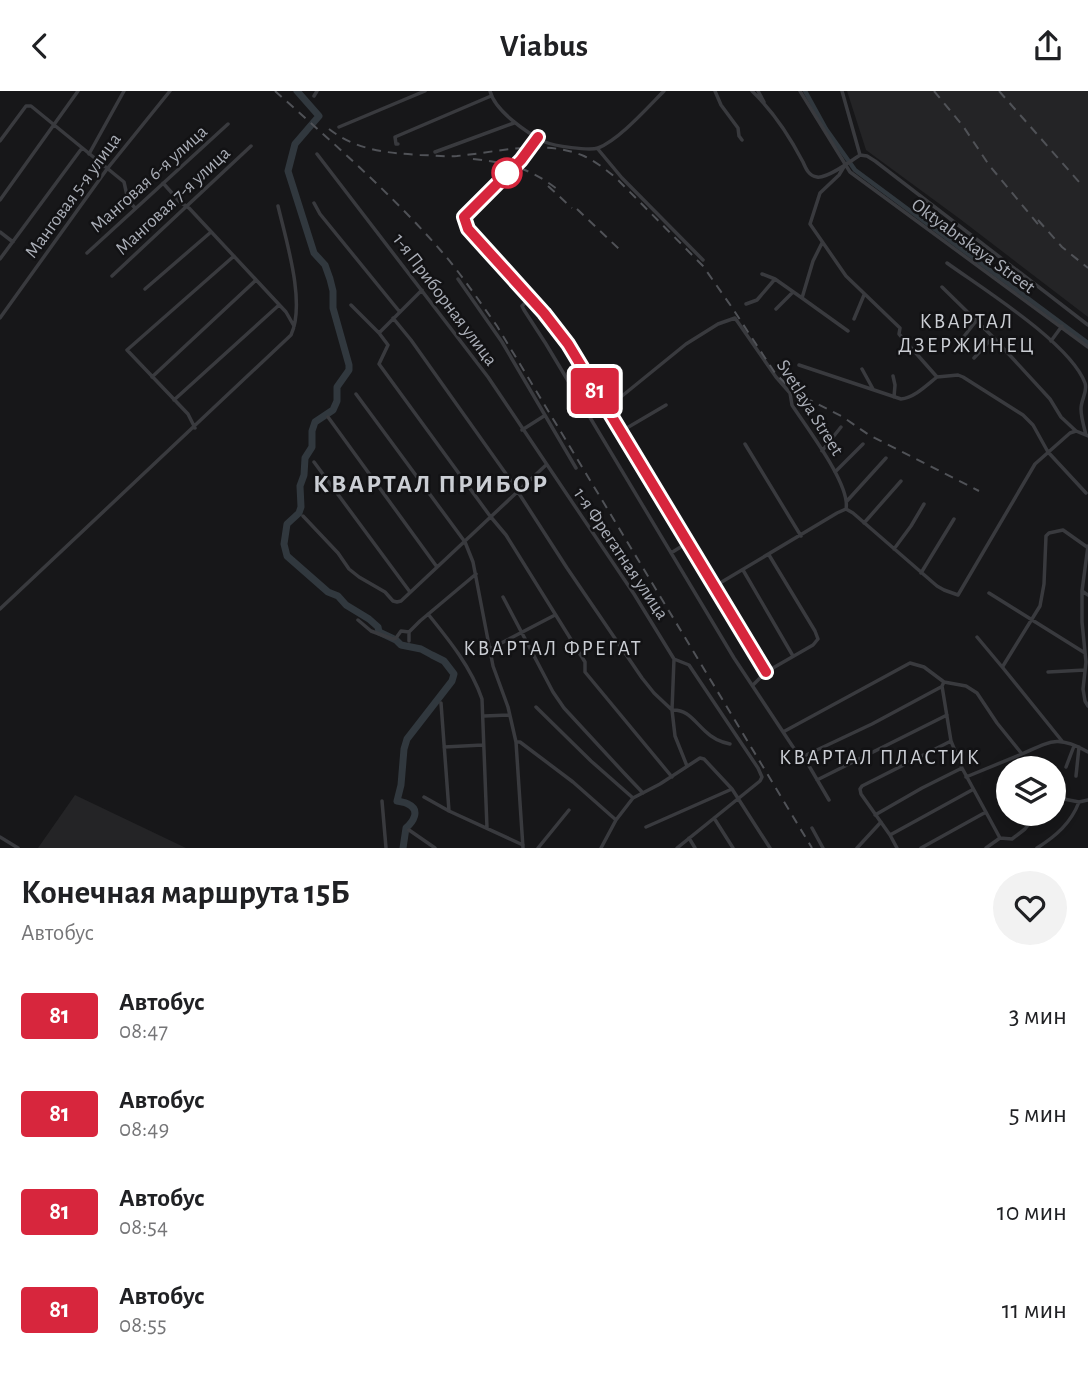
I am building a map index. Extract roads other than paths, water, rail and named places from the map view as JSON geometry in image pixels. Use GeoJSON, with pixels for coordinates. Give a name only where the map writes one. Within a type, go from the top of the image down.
{"type":"FeatureCollection","features":[{"type":"Feature","properties":{"kind":"street"},"geometry":{"type":"LineString","coordinates":[[0,200],[78,91]]}},
{"type":"Feature","properties":{"kind":"street"},"geometry":{"type":"LineString","coordinates":[[89,154],[124,91]]}},
{"type":"Feature","properties":{"kind":"street","name":"Манговая 5-я улица"},"geometry":{"type":"LineString","coordinates":[[0,318],[107,169],[170,91]]}},
{"type":"Feature","properties":{"kind":"street"},"geometry":{"type":"LineString","coordinates":[[314,96],[317,91]]}},
{"type":"Feature","properties":{"kind":"street"},"geometry":{"type":"LineString","coordinates":[[339,127],[425,91]]}},
{"type":"Feature","properties":{"kind":"street"},"geometry":{"type":"LineString","coordinates":[[398,144],[396,145],[395,137],[491,94],[499,109],[514,123],[546,143],[584,149],[597,148],[616,137],[664,91]]}},
{"type":"Feature","properties":{"kind":"street"},"geometry":{"type":"LineString","coordinates":[[715,91],[721,105],[738,128],[742,140]]}},
{"type":"Feature","properties":{"kind":"street"},"geometry":{"type":"LineString","coordinates":[[751,91],[765,103]]}},
{"type":"Feature","properties":{"kind":"street"},"geometry":{"type":"LineString","coordinates":[[758,91],[790,137],[808,172],[814,177],[823,177],[860,155],[867,156],[1088,325]]}},
{"type":"Feature","properties":{"kind":"street","name":"Oktyabrskaya Street"},"geometry":{"type":"LineString","coordinates":[[800,91],[850,172],[1088,347]]}},
{"type":"Feature","properties":{"kind":"street"},"geometry":{"type":"LineString","coordinates":[[842,91],[860,155]]}},
{"type":"Feature","properties":{"kind":"street"},"geometry":{"type":"LineString","coordinates":[[0,141],[26,106],[31,107],[124,181],[128,200],[135,208]]}},
{"type":"Feature","properties":{"kind":"street"},"geometry":{"type":"LineString","coordinates":[[435,152],[514,123]]}},
{"type":"Feature","properties":{"kind":"street","name":"Манговая 6-я улица"},"geometry":{"type":"LineString","coordinates":[[87,253],[228,124]]}},
{"type":"Feature","properties":{"kind":"street"},"geometry":{"type":"LineString","coordinates":[[538,137],[521,160],[464,217],[468,229],[568,344],[766,672]]}},
{"type":"Feature","properties":{"kind":"street","name":"Манговая 7-я улица"},"geometry":{"type":"LineString","coordinates":[[112,276],[251,146]]}},
{"type":"Feature","properties":{"kind":"street"},"geometry":{"type":"LineString","coordinates":[[0,259],[82,148]]}},
{"type":"Feature","properties":{"kind":"street"},"geometry":{"type":"LineString","coordinates":[[597,148],[622,178],[702,260]]}},
{"type":"Feature","properties":{"kind":"street","name":"1-я Приборная улица"},"geometry":{"type":"LineString","coordinates":[[317,154],[475,359],[546,465]]}},
{"type":"Feature","properties":{"kind":"street"},"geometry":{"type":"LineString","coordinates":[[845,165],[839,175],[820,193],[810,220],[811,228],[846,276],[891,318],[900,328],[899,334],[937,377]]}},
{"type":"Feature","properties":{"kind":"street"},"geometry":{"type":"LineString","coordinates":[[163,183],[279,305],[295,328]]}},
{"type":"Feature","properties":{"kind":"street"},"geometry":{"type":"LineString","coordinates":[[314,203],[399,311]]}},
{"type":"Feature","properties":{"kind":"street"},"geometry":{"type":"LineString","coordinates":[[0,609],[291,335],[295,328],[297,299],[292,264],[278,206]]}},
{"type":"Feature","properties":{"kind":"street"},"geometry":{"type":"LineString","coordinates":[[0,232],[13,241]]}},
{"type":"Feature","properties":{"kind":"street"},"geometry":{"type":"LineString","coordinates":[[145,289],[211,232]]}},
{"type":"Feature","properties":{"kind":"street"},"geometry":{"type":"LineString","coordinates":[[802,298],[821,243]]}},
{"type":"Feature","properties":{"kind":"street"},"geometry":{"type":"LineString","coordinates":[[195,428],[188,414],[128,350],[234,256]]}},
{"type":"Feature","properties":{"kind":"street"},"geometry":{"type":"LineString","coordinates":[[947,263],[1051,341],[1072,362],[1085,382],[1081,412],[1087,435]]}},
{"type":"Feature","properties":{"kind":"street"},"geometry":{"type":"LineString","coordinates":[[762,274],[775,279],[848,331]]}},
{"type":"Feature","properties":{"kind":"street"},"geometry":{"type":"LineString","coordinates":[[458,279],[502,342],[576,467]]}},
{"type":"Feature","properties":{"kind":"street"},"geometry":{"type":"LineString","coordinates":[[746,304],[757,300],[775,279]]}},
{"type":"Feature","properties":{"kind":"street"},"geometry":{"type":"LineString","coordinates":[[152,377],[256,280]]}},
{"type":"Feature","properties":{"kind":"street"},"geometry":{"type":"LineString","coordinates":[[942,287],[1050,399],[1061,417],[1076,431],[1087,435]]}},
{"type":"Feature","properties":{"kind":"street"},"geometry":{"type":"LineString","coordinates":[[379,333],[422,289]]}},
{"type":"Feature","properties":{"kind":"street"},"geometry":{"type":"LineString","coordinates":[[776,309],[793,292]]}},
{"type":"Feature","properties":{"kind":"street"},"geometry":{"type":"LineString","coordinates":[[854,319],[864,295]]}},
{"type":"Feature","properties":{"kind":"street"},"geometry":{"type":"LineString","coordinates":[[530,298],[524,303],[524,310],[734,658],[829,800]]}},
{"type":"Feature","properties":{"kind":"street"},"geometry":{"type":"LineString","coordinates":[[174,400],[279,305]]}},
{"type":"Feature","properties":{"kind":"street"},"geometry":{"type":"LineString","coordinates":[[351,305],[388,345],[379,364],[506,535],[585,662],[587,675],[672,776]]}},
{"type":"Feature","properties":{"kind":"street"},"geometry":{"type":"LineString","coordinates":[[393,318],[517,491],[642,678],[672,710]]}},
{"type":"Feature","properties":{"kind":"street","name":"Svetlaya Street"},"geometry":{"type":"LineString","coordinates":[[606,409],[686,344],[718,324],[735,318],[790,393],[792,405],[835,472],[848,501]]}},
{"type":"Feature","properties":{"kind":"street"},"geometry":{"type":"LineString","coordinates":[[962,339],[976,321]]}},
{"type":"Feature","properties":{"kind":"street"},"geometry":{"type":"LineString","coordinates":[[1051,341],[1062,326]]}},
{"type":"Feature","properties":{"kind":"street"},"geometry":{"type":"LineString","coordinates":[[974,358],[993,337]]}},
{"type":"Feature","properties":{"kind":"street"},"geometry":{"type":"LineString","coordinates":[[799,365],[894,397],[907,398],[937,377],[963,377],[1023,415],[1033,425],[1048,452],[1086,493]]}},
{"type":"Feature","properties":{"kind":"street"},"geometry":{"type":"LineString","coordinates":[[863,369],[874,390]]}},
{"type":"Feature","properties":{"kind":"street"},"geometry":{"type":"LineString","coordinates":[[893,376],[894,397]]}},
{"type":"Feature","properties":{"kind":"street"},"geometry":{"type":"LineString","coordinates":[[356,394],[465,542],[473,562],[493,666],[516,742],[523,847]]}},
{"type":"Feature","properties":{"kind":"street"},"geometry":{"type":"LineString","coordinates":[[620,432],[666,405]]}},
{"type":"Feature","properties":{"kind":"street"},"geometry":{"type":"LineString","coordinates":[[522,430],[545,416]]}},
{"type":"Feature","properties":{"kind":"street"},"geometry":{"type":"LineString","coordinates":[[328,417],[437,566]]}},
{"type":"Feature","properties":{"kind":"street"},"geometry":{"type":"LineString","coordinates":[[821,451],[841,428]]}},
{"type":"Feature","properties":{"kind":"street"},"geometry":{"type":"LineString","coordinates":[[846,509],[921,573],[944,590],[958,595],[1035,464],[1065,436],[1076,431]]}},
{"type":"Feature","properties":{"kind":"street"},"geometry":{"type":"LineString","coordinates":[[745,444],[801,536]]}},
{"type":"Feature","properties":{"kind":"street"},"geometry":{"type":"LineString","coordinates":[[835,472],[863,444]]}},
{"type":"Feature","properties":{"kind":"street"},"geometry":{"type":"LineString","coordinates":[[846,509],[848,501],[886,458]]}},
{"type":"Feature","properties":{"kind":"street"},"geometry":{"type":"LineString","coordinates":[[314,463],[410,592]]}},
{"type":"Feature","properties":{"kind":"street"},"geometry":{"type":"LineString","coordinates":[[303,516],[338,553],[349,569],[397,602],[546,465]]}},
{"type":"Feature","properties":{"kind":"street","name":"1-я Фрегатная улица"},"geometry":{"type":"LineString","coordinates":[[546,465],[585,520],[674,659],[689,665],[758,768],[762,777],[760,781],[738,798]]}},
{"type":"Feature","properties":{"kind":"street"},"geometry":{"type":"LineString","coordinates":[[864,523],[901,481]]}},
{"type":"Feature","properties":{"kind":"street"},"geometry":{"type":"LineString","coordinates":[[894,549],[924,504]]}},
{"type":"Feature","properties":{"kind":"street"},"geometry":{"type":"LineString","coordinates":[[715,586],[846,509]]}},
{"type":"Feature","properties":{"kind":"street"},"geometry":{"type":"LineString","coordinates":[[921,573],[954,519]]}},
{"type":"Feature","properties":{"kind":"street"},"geometry":{"type":"LineString","coordinates":[[1003,668],[1042,599],[1046,536],[1063,530],[1087,546],[1082,622],[1085,653],[1083,689],[1088,706]]}},
{"type":"Feature","properties":{"kind":"street"},"geometry":{"type":"LineString","coordinates":[[671,553],[687,543]]}},
{"type":"Feature","properties":{"kind":"street"},"geometry":{"type":"LineString","coordinates":[[753,685],[766,672],[813,645],[818,639],[769,555]]}},
{"type":"Feature","properties":{"kind":"street"},"geometry":{"type":"LineString","coordinates":[[743,570],[793,656]]}},
{"type":"Feature","properties":{"kind":"street"},"geometry":{"type":"LineString","coordinates":[[409,641],[410,632],[428,614],[476,574]]}},
{"type":"Feature","properties":{"kind":"street"},"geometry":{"type":"LineString","coordinates":[[1082,591],[1088,595]]}},
{"type":"Feature","properties":{"kind":"street"},"geometry":{"type":"LineString","coordinates":[[989,593],[1085,653]]}},
{"type":"Feature","properties":{"kind":"street"},"geometry":{"type":"LineString","coordinates":[[503,597],[564,708],[643,793]]}},
{"type":"Feature","properties":{"kind":"street"},"geometry":{"type":"LineString","coordinates":[[428,614],[459,653],[482,699],[487,828]]}},
{"type":"Feature","properties":{"kind":"street"},"geometry":{"type":"LineString","coordinates":[[490,649],[555,615]]}},
{"type":"Feature","properties":{"kind":"street"},"geometry":{"type":"LineString","coordinates":[[358,620],[371,631],[393,639],[401,631],[410,632]]}},
{"type":"Feature","properties":{"kind":"street"},"geometry":{"type":"LineString","coordinates":[[977,637],[1063,742]]}},
{"type":"Feature","properties":{"kind":"street"},"geometry":{"type":"LineString","coordinates":[[674,659],[672,710],[675,736],[687,766]]}},
{"type":"Feature","properties":{"kind":"street"},"geometry":{"type":"LineString","coordinates":[[783,732],[911,663],[924,667],[943,684],[951,741],[972,790],[1000,838]]}},
{"type":"Feature","properties":{"kind":"street"},"geometry":{"type":"LineString","coordinates":[[1048,672],[1085,670]]}},
{"type":"Feature","properties":{"kind":"street"},"geometry":{"type":"LineString","coordinates":[[802,757],[872,724],[943,684],[966,686],[976,693],[1022,754]]}},
{"type":"Feature","properties":{"kind":"street"},"geometry":{"type":"LineString","coordinates":[[441,703],[449,811]]}},
{"type":"Feature","properties":{"kind":"street"},"geometry":{"type":"LineString","coordinates":[[536,707],[590,761],[633,798]]}},
{"type":"Feature","properties":{"kind":"street"},"geometry":{"type":"LineString","coordinates":[[672,710],[680,709],[706,733],[730,744]]}},
{"type":"Feature","properties":{"kind":"street"},"geometry":{"type":"LineString","coordinates":[[484,716],[510,715]]}},
{"type":"Feature","properties":{"kind":"street"},"geometry":{"type":"LineString","coordinates":[[817,780],[947,715]]}},
{"type":"Feature","properties":{"kind":"street"},"geometry":{"type":"LineString","coordinates":[[897,848],[860,789],[951,741]]}},
{"type":"Feature","properties":{"kind":"street"},"geometry":{"type":"LineString","coordinates":[[516,742],[520,742],[559,771],[616,820]]}},
{"type":"Feature","properties":{"kind":"street"},"geometry":{"type":"LineString","coordinates":[[966,778],[1049,742],[1063,742],[1088,752]]}},
{"type":"Feature","properties":{"kind":"street"},"geometry":{"type":"LineString","coordinates":[[444,747],[483,745]]}},
{"type":"Feature","properties":{"kind":"street"},"geometry":{"type":"LineString","coordinates":[[1066,767],[1077,747]]}},
{"type":"Feature","properties":{"kind":"street"},"geometry":{"type":"LineString","coordinates":[[1076,776],[1077,747]]}},
{"type":"Feature","properties":{"kind":"street"},"geometry":{"type":"LineString","coordinates":[[601,848],[616,820],[633,798],[696,760],[704,759],[732,789],[770,848]]}},
{"type":"Feature","properties":{"kind":"street"},"geometry":{"type":"LineString","coordinates":[[875,815],[961,768]]}},
{"type":"Feature","properties":{"kind":"street"},"geometry":{"type":"LineString","coordinates":[[646,828],[732,789]]}},
{"type":"Feature","properties":{"kind":"street"},"geometry":{"type":"LineString","coordinates":[[890,835],[972,790]]}},
{"type":"Feature","properties":{"kind":"street"},"geometry":{"type":"LineString","coordinates":[[424,797],[523,847]]}},
{"type":"Feature","properties":{"kind":"street"},"geometry":{"type":"LineString","coordinates":[[677,848],[738,798]]}},
{"type":"Feature","properties":{"kind":"street"},"geometry":{"type":"LineString","coordinates":[[1066,799],[1079,802],[1088,800]]}},
{"type":"Feature","properties":{"kind":"street"},"geometry":{"type":"LineString","coordinates":[[382,801],[386,848]]}},
{"type":"Feature","properties":{"kind":"street"},"geometry":{"type":"LineString","coordinates":[[1037,848],[1068,824],[1079,802]]}},
{"type":"Feature","properties":{"kind":"street"},"geometry":{"type":"LineString","coordinates":[[538,848],[569,810]]}},
{"type":"Feature","properties":{"kind":"street"},"geometry":{"type":"LineString","coordinates":[[921,848],[986,812]]}},
{"type":"Feature","properties":{"kind":"street"},"geometry":{"type":"LineString","coordinates":[[714,818],[733,848]]}},
{"type":"Feature","properties":{"kind":"street"},"geometry":{"type":"LineString","coordinates":[[857,848],[881,822]]}},
{"type":"Feature","properties":{"kind":"street"},"geometry":{"type":"LineString","coordinates":[[1007,848],[1010,839],[1027,826]]}},
{"type":"Feature","properties":{"kind":"street"},"geometry":{"type":"LineString","coordinates":[[812,828],[823,848]]}},
{"type":"Feature","properties":{"kind":"street"},"geometry":{"type":"LineString","coordinates":[[410,830],[435,848]]}},
{"type":"Feature","properties":{"kind":"street"},"geometry":{"type":"LineString","coordinates":[[0,837],[18,848]]}},
{"type":"Feature","properties":{"kind":"street"},"geometry":{"type":"LineString","coordinates":[[689,838],[695,848]]}},
{"type":"Feature","properties":{"kind":"street"},"geometry":{"type":"LineString","coordinates":[[986,848],[1000,838],[1010,839]]}},
{"type":"Feature","properties":{"kind":"waterway"},"geometry":{"type":"LineString","coordinates":[[297,91],[319,116],[295,144],[288,171],[314,253],[325,265],[330,279],[333,308],[349,370],[337,387],[337,401],[333,410],[315,422],[312,447],[305,458],[300,486],[301,507],[299,513],[287,524],[284,544],[287,556],[328,592],[338,596],[346,605],[369,619],[378,627],[379,632],[401,645],[421,649],[444,661],[454,674],[452,681],[407,739],[404,749],[397,801],[406,803],[415,813],[406,828],[403,848]]}},
{"type":"Feature","properties":{"kind":"waterway"},"geometry":{"type":"LineString","coordinates":[[805,91],[826,129],[855,170],[1088,343]]}},
{"type":"Feature","properties":{"kind":"railway"},"geometry":{"type":"LineString","coordinates":[[275,91],[403,210],[457,270],[497,326],[812,848]]}},
{"type":"Feature","properties":{"kind":"railway"},"geometry":{"type":"LineString","coordinates":[[934,91],[963,126],[989,165],[1042,229]]}},
{"type":"Feature","properties":{"kind":"railway"},"geometry":{"type":"LineString","coordinates":[[999,91],[1080,183]]}},
{"type":"Feature","properties":{"kind":"railway"},"geometry":{"type":"LineString","coordinates":[[329,129],[350,142],[395,153],[452,156],[537,147],[569,151],[588,158],[615,177],[703,266],[775,373],[790,388],[843,417],[869,435],[979,491]]}},
{"type":"Feature","properties":{"kind":"railway"},"geometry":{"type":"LineString","coordinates":[[473,159],[517,167],[557,189]]}},
{"type":"Feature","properties":{"kind":"railway"},"geometry":{"type":"LineString","coordinates":[[548,186],[572,208]]}},
{"type":"Feature","properties":{"kind":"railway"},"geometry":{"type":"LineString","coordinates":[[577,209],[619,249]]}},
{"type":"Feature","properties":{"kind":"railway"},"geometry":{"type":"LineString","coordinates":[[1038,220],[1062,247],[1088,268]]}},
{"type":"Feature","properties":{"kind":"district","name":"КВАРТАЛ ДЗЕРЖИНЕЦ"},"geometry":{"type":"Point","coordinates":[967,333]}},
{"type":"Feature","properties":{"kind":"district","name":"КВАРТАЛ ПРИБОР"},"geometry":{"type":"Point","coordinates":[431,483]}},
{"type":"Feature","properties":{"kind":"district","name":"КВАРТАЛ ФРЕГАТ"},"geometry":{"type":"Point","coordinates":[553,648]}},
{"type":"Feature","properties":{"kind":"district","name":"КВАРТАЛ ПЛАСТИК"},"geometry":{"type":"Point","coordinates":[880,757]}}]}
